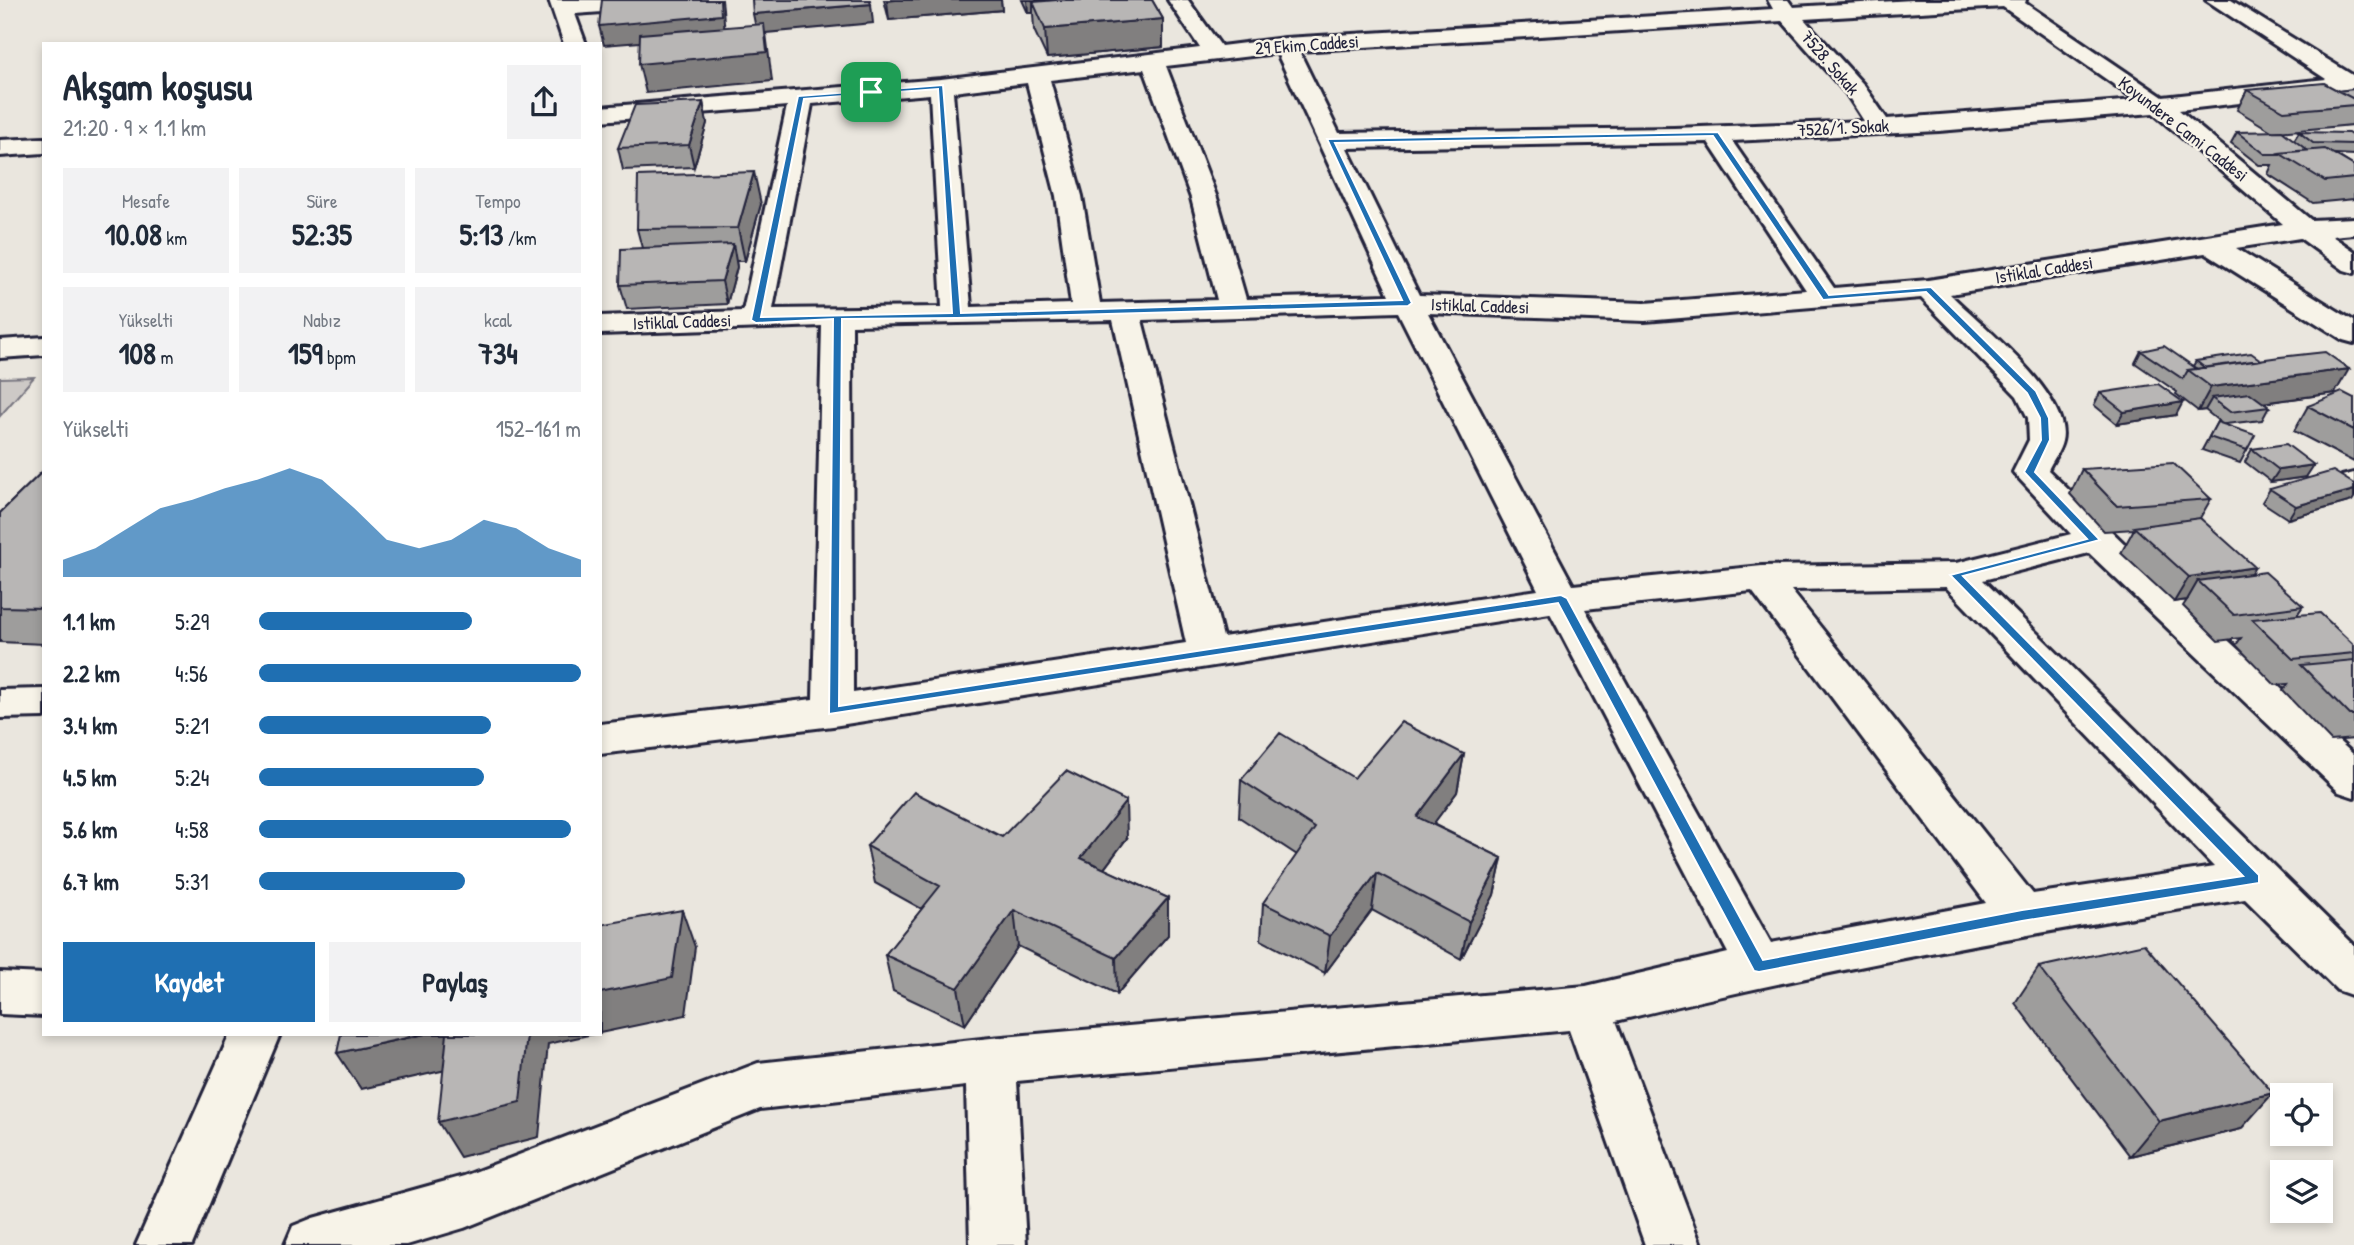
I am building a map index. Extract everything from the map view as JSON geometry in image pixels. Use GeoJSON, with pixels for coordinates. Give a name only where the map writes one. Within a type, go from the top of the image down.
{"type":"FeatureCollection","features":[{"type":"Feature","properties":{"kind":"street"},"geometry":{"type":"LineString","coordinates":[[574,42],[561,5],[684,0]]}},
{"type":"Feature","properties":{"kind":"street"},"geometry":{"type":"LineString","coordinates":[[1178,0],[1215,54]]}},
{"type":"Feature","properties":{"kind":"street"},"geometry":{"type":"LineString","coordinates":[[2216,0],[2352,85]]}},
{"type":"Feature","properties":{"kind":"street","name":"29 Ekim Caddesi"},"geometry":{"type":"LineString","coordinates":[[602,114],[941,86],[1037,76],[1152,59],[1549,20],[1782,7],[2012,1]]}},
{"type":"Feature","properties":{"kind":"street","name":"Koyundere Cami Caddesi"},"geometry":{"type":"LineString","coordinates":[[2012,1],[2157,104],[2305,229],[2354,264]]}},
{"type":"Feature","properties":{"kind":"street","name":"7528. Sokak"},"geometry":{"type":"LineString","coordinates":[[1782,7],[1854,89],[1880,127]]}},
{"type":"Feature","properties":{"kind":"street"},"geometry":{"type":"LineString","coordinates":[[1285,46],[1408,303],[1561,598],[1759,967]]}},
{"type":"Feature","properties":{"kind":"street"},"geometry":{"type":"LineString","coordinates":[[1152,59],[1204,198],[1233,306]]}},
{"type":"Feature","properties":{"kind":"street"},"geometry":{"type":"LineString","coordinates":[[1037,76],[1069,196],[1087,311]]}},
{"type":"Feature","properties":{"kind":"street","name":"7526/1. Sokak"},"geometry":{"type":"LineString","coordinates":[[1330,141],[1715,134],[1880,127],[2352,85]]}},
{"type":"Feature","properties":{"kind":"street"},"geometry":{"type":"LineString","coordinates":[[941,86],[957,316]]}},
{"type":"Feature","properties":{"kind":"street"},"geometry":{"type":"LineString","coordinates":[[756,320],[801,97]]}},
{"type":"Feature","properties":{"kind":"street"},"geometry":{"type":"LineString","coordinates":[[1715,134],[1826,298]]}},
{"type":"Feature","properties":{"kind":"street"},"geometry":{"type":"LineString","coordinates":[[0,148],[42,145]]}},
{"type":"Feature","properties":{"kind":"street","name":"Istiklal Caddesi"},"geometry":{"type":"LineString","coordinates":[[602,325],[837,316],[957,316],[1408,303],[1645,312],[1928,289],[2305,229],[2354,226]]}},
{"type":"Feature","properties":{"kind":"street"},"geometry":{"type":"LineString","coordinates":[[2210,244],[2354,334]]}},
{"type":"Feature","properties":{"kind":"street"},"geometry":{"type":"LineString","coordinates":[[1928,289],[2031,391],[2044,418],[2046,440],[2029,472],[2094,540],[2246,676],[2354,782]]}},
{"type":"Feature","properties":{"kind":"street"},"geometry":{"type":"LineString","coordinates":[[1125,310],[1208,654]]}},
{"type":"Feature","properties":{"kind":"street"},"geometry":{"type":"LineString","coordinates":[[833,711],[837,316]]}},
{"type":"Feature","properties":{"kind":"street"},"geometry":{"type":"LineString","coordinates":[[0,349],[42,346]]}},
{"type":"Feature","properties":{"kind":"street"},"geometry":{"type":"LineString","coordinates":[[602,739],[833,711],[1561,598],[1762,578],[1955,575],[2094,540]]}},
{"type":"Feature","properties":{"kind":"street"},"geometry":{"type":"LineString","coordinates":[[1955,575],[2354,976]]}},
{"type":"Feature","properties":{"kind":"street"},"geometry":{"type":"LineString","coordinates":[[1762,578],[2022,915]]}},
{"type":"Feature","properties":{"kind":"street"},"geometry":{"type":"LineString","coordinates":[[0,704],[42,703]]}},
{"type":"Feature","properties":{"kind":"street"},"geometry":{"type":"LineString","coordinates":[[313,1245],[464,1202],[758,1086],[991,1061],[1586,1007],[1759,967],[2022,915],[2255,879]]}},
{"type":"Feature","properties":{"kind":"street"},"geometry":{"type":"LineString","coordinates":[[0,993],[42,995]]}},
{"type":"Feature","properties":{"kind":"street"},"geometry":{"type":"LineString","coordinates":[[1586,1007],[1673,1245]]}},
{"type":"Feature","properties":{"kind":"street"},"geometry":{"type":"LineString","coordinates":[[164,1245],[254,1036]]}},
{"type":"Feature","properties":{"kind":"street"},"geometry":{"type":"LineString","coordinates":[[991,1061],[998,1245]]}},
{"type":"Feature","properties":{"kind":"shaded area"},"geometry":{"type":"Polygon","coordinates":[[[34,377],[0,416],[0,378],[34,377]]]}},
{"type":"Feature","properties":{"kind":"building"},"geometry":{"type":"Polygon","coordinates":[[[602,0],[720,0],[721,15],[599,26],[602,0]]]}},
{"type":"Feature","properties":{"kind":"building"},"geometry":{"type":"Polygon","coordinates":[[[752,0],[870,0],[871,4],[753,14],[752,0]]]}},
{"type":"Feature","properties":{"kind":"building"},"geometry":{"type":"Polygon","coordinates":[[[1152,0],[1163,19],[1045,29],[1033,2],[1152,0]]]}},
{"type":"Feature","properties":{"kind":"building"},"geometry":{"type":"Polygon","coordinates":[[[764,24],[767,52],[639,64],[640,34],[764,24]]]}},
{"type":"Feature","properties":{"kind":"building"},"geometry":{"type":"Polygon","coordinates":[[[2324,83],[2354,99],[2354,105],[2284,111],[2247,90],[2324,83]]]}},
{"type":"Feature","properties":{"kind":"building"},"geometry":{"type":"Polygon","coordinates":[[[2354,89],[2354,99],[2338,91],[2354,89]]]}},
{"type":"Feature","properties":{"kind":"building"},"geometry":{"type":"Polygon","coordinates":[[[703,102],[689,145],[618,148],[635,105],[703,102]]]}},
{"type":"Feature","properties":{"kind":"building"},"geometry":{"type":"Polygon","coordinates":[[[2282,131],[2307,150],[2265,154],[2237,132],[2282,131]]]}},
{"type":"Feature","properties":{"kind":"building"},"geometry":{"type":"Polygon","coordinates":[[[2299,132],[2348,133],[2354,137],[2354,144],[2313,143],[2299,132]]]}},
{"type":"Feature","properties":{"kind":"building"},"geometry":{"type":"Polygon","coordinates":[[[2325,149],[2354,166],[2354,178],[2325,181],[2279,153],[2325,149]]]}},
{"type":"Feature","properties":{"kind":"building"},"geometry":{"type":"Polygon","coordinates":[[[754,172],[738,228],[637,229],[638,176],[754,172]]]}},
{"type":"Feature","properties":{"kind":"building"},"geometry":{"type":"Polygon","coordinates":[[[733,244],[722,281],[620,285],[621,249],[733,244]]]}},
{"type":"Feature","properties":{"kind":"building"},"geometry":{"type":"Polygon","coordinates":[[[2164,346],[2197,369],[2188,370],[2183,379],[2141,351],[2164,346]]]}},
{"type":"Feature","properties":{"kind":"building"},"geometry":{"type":"Polygon","coordinates":[[[2325,352],[2349,369],[2211,387],[2188,370],[2280,357],[2325,352]]]}},
{"type":"Feature","properties":{"kind":"building"},"geometry":{"type":"Polygon","coordinates":[[[2251,353],[2261,360],[2205,368],[2196,361],[2251,353]]]}},
{"type":"Feature","properties":{"kind":"building"},"geometry":{"type":"Polygon","coordinates":[[[2158,384],[2183,402],[2124,412],[2100,393],[2158,384]]]}},
{"type":"Feature","properties":{"kind":"building"},"geometry":{"type":"Polygon","coordinates":[[[2342,392],[2354,398],[2354,430],[2308,406],[2342,392]]]}},
{"type":"Feature","properties":{"kind":"building"},"geometry":{"type":"Polygon","coordinates":[[[2250,393],[2269,407],[2230,412],[2212,398],[2250,393]]]}},
{"type":"Feature","properties":{"kind":"building"},"geometry":{"type":"Polygon","coordinates":[[[2217,422],[2255,435],[2247,450],[2209,437],[2217,422]]]}},
{"type":"Feature","properties":{"kind":"building"},"geometry":{"type":"Polygon","coordinates":[[[2286,444],[2314,465],[2279,470],[2252,449],[2286,444]]]}},
{"type":"Feature","properties":{"kind":"building"},"geometry":{"type":"Polygon","coordinates":[[[2173,463],[2211,499],[2117,506],[2082,469],[2173,463]]]}},
{"type":"Feature","properties":{"kind":"building"},"geometry":{"type":"Polygon","coordinates":[[[2333,471],[2354,484],[2354,490],[2296,506],[2270,489],[2333,471]]]}},
{"type":"Feature","properties":{"kind":"building"},"geometry":{"type":"Polygon","coordinates":[[[42,472],[42,608],[0,607],[0,513],[42,472]]]}},
{"type":"Feature","properties":{"kind":"building"},"geometry":{"type":"Polygon","coordinates":[[[2200,518],[2255,567],[2189,577],[2134,527],[2200,518]]]}},
{"type":"Feature","properties":{"kind":"building"},"geometry":{"type":"Polygon","coordinates":[[[2265,572],[2303,606],[2234,615],[2198,581],[2265,572]]]}},
{"type":"Feature","properties":{"kind":"building"},"geometry":{"type":"Polygon","coordinates":[[[2320,613],[2354,645],[2354,653],[2293,659],[2252,619],[2320,613]]]}},
{"type":"Feature","properties":{"kind":"building"},"geometry":{"type":"Polygon","coordinates":[[[2354,660],[2354,715],[2350,715],[2301,665],[2354,660]]]}},
{"type":"Feature","properties":{"kind":"building"},"geometry":{"type":"Polygon","coordinates":[[[1401,722],[1464,754],[1417,817],[1502,858],[1469,922],[1377,873],[1330,936],[1263,903],[1315,828],[1241,780],[1280,733],[1354,778],[1401,722]]]}},
{"type":"Feature","properties":{"kind":"building"},"geometry":{"type":"Polygon","coordinates":[[[1066,771],[1126,801],[1081,858],[1168,898],[1116,958],[1014,910],[958,988],[885,955],[940,886],[867,846],[914,792],[1002,837],[1066,771]]]}},
{"type":"Feature","properties":{"kind":"building"},"geometry":{"type":"Polygon","coordinates":[[[682,910],[672,978],[602,993],[602,925],[682,910]]]}},
{"type":"Feature","properties":{"kind":"building"},"geometry":{"type":"Polygon","coordinates":[[[2144,944],[2270,1090],[2270,1094],[2159,1121],[2039,967],[2144,944]]]}},
{"type":"Feature","properties":{"kind":"building"},"geometry":{"type":"Polygon","coordinates":[[[341,1036],[416,1036],[337,1053],[341,1036]]]}},
{"type":"Feature","properties":{"kind":"building"},"geometry":{"type":"Polygon","coordinates":[[[447,1036],[527,1036],[520,1102],[438,1122],[447,1036]]]}},
{"type":"Feature","properties":{"kind":"route"},"geometry":{"type":"LineString","coordinates":[[871,92],[801,97],[756,320],[837,316],[897,316],[957,316],[1408,303],[1330,141],[1715,134],[1826,298],[1928,289],[2031,391],[2044,418],[2046,440],[2029,472],[2094,540],[1955,575],[2255,879],[2022,915],[1759,967],[1561,598],[833,711],[837,316],[957,316],[941,86],[871,92]]}}]}
